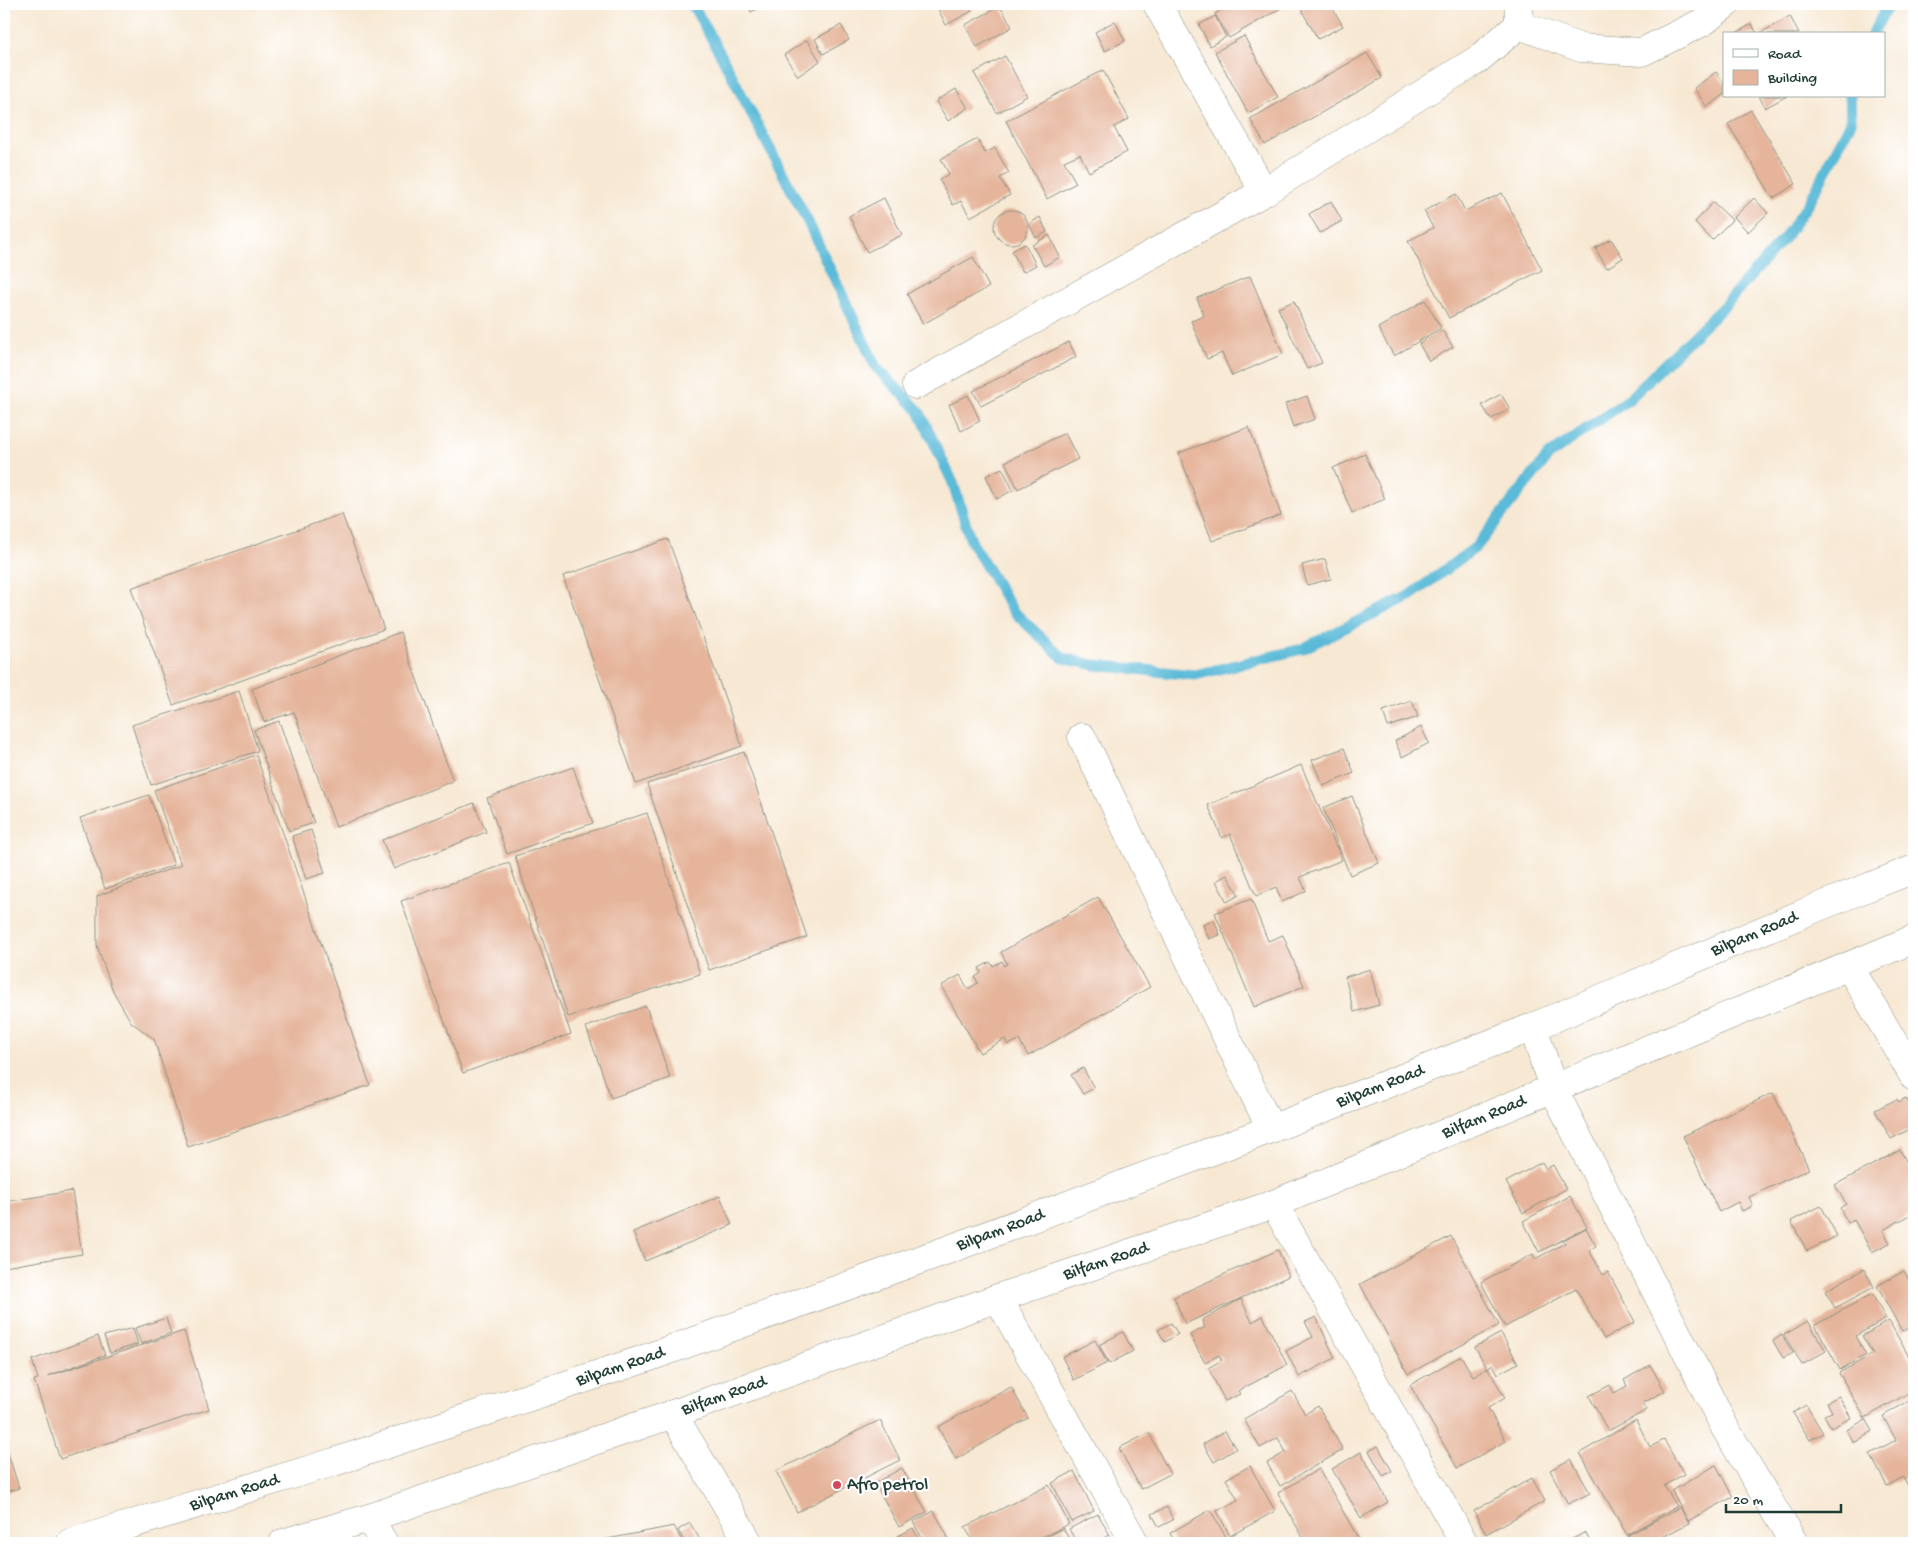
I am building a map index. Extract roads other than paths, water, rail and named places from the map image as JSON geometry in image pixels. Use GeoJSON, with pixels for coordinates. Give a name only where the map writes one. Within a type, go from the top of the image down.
{"type":"FeatureCollection","features":[{"type":"Feature","properties":{"kind":"main road"},"geometry":{"type":"LineString","coordinates":[[1157,4],[1264,192]]}},
{"type":"Feature","properties":{"kind":"main road"},"geometry":{"type":"LineString","coordinates":[[916,385],[1264,192],[1477,60],[1519,14],[1582,48],[1642,52],[1703,22],[1726,4]]}},
{"type":"Feature","properties":{"kind":"main road"},"geometry":{"type":"LineString","coordinates":[[1082,737],[1271,1129]]}},
{"type":"Feature","properties":{"kind":"main road","name":"Bilpam Road"},"geometry":{"type":"LineString","coordinates":[[70,1543],[343,1459],[644,1359],[950,1249],[1271,1129],[1533,1027],[1816,908],[1914,869]]}},
{"type":"Feature","properties":{"kind":"main road","name":"Bilfam Road"},"geometry":{"type":"LineString","coordinates":[[283,1543],[369,1518],[674,1414],[998,1298],[1274,1204],[1914,938]]}},
{"type":"Feature","properties":{"kind":"main road"},"geometry":{"type":"LineString","coordinates":[[1849,966],[1914,1077]]}},
{"type":"Feature","properties":{"kind":"main road"},"geometry":{"type":"LineString","coordinates":[[1533,1027],[1554,1088],[1725,1428],[1794,1543]]}},
{"type":"Feature","properties":{"kind":"main road"},"geometry":{"type":"LineString","coordinates":[[1274,1204],[1464,1543]]}},
{"type":"Feature","properties":{"kind":"main road"},"geometry":{"type":"LineString","coordinates":[[998,1298],[1135,1543]]}},
{"type":"Feature","properties":{"kind":"main road"},"geometry":{"type":"LineString","coordinates":[[674,1414],[749,1543]]}},
{"type":"Feature","properties":{"kind":"main road"},"geometry":{"type":"LineString","coordinates":[[369,1518],[384,1543]]}},
{"type":"Feature","properties":{"kind":"waterway"},"geometry":{"type":"LineString","coordinates":[[692,4],[721,55],[808,222],[876,367],[919,411],[953,483],[971,541],[1013,611],[1063,658],[1094,665],[1195,675],[1302,649],[1411,595],[1476,547],[1549,455],[1628,400],[1725,305],[1785,237],[1810,201],[1851,122],[1850,98]]}},
{"type":"Feature","properties":{"kind":"waterway"},"geometry":{"type":"LineString","coordinates":[[1873,32],[1889,4]]}},
{"type":"Feature","properties":{"kind":"place","name":"Afro petrol"},"geometry":{"type":"Point","coordinates":[837,1485]}}]}
